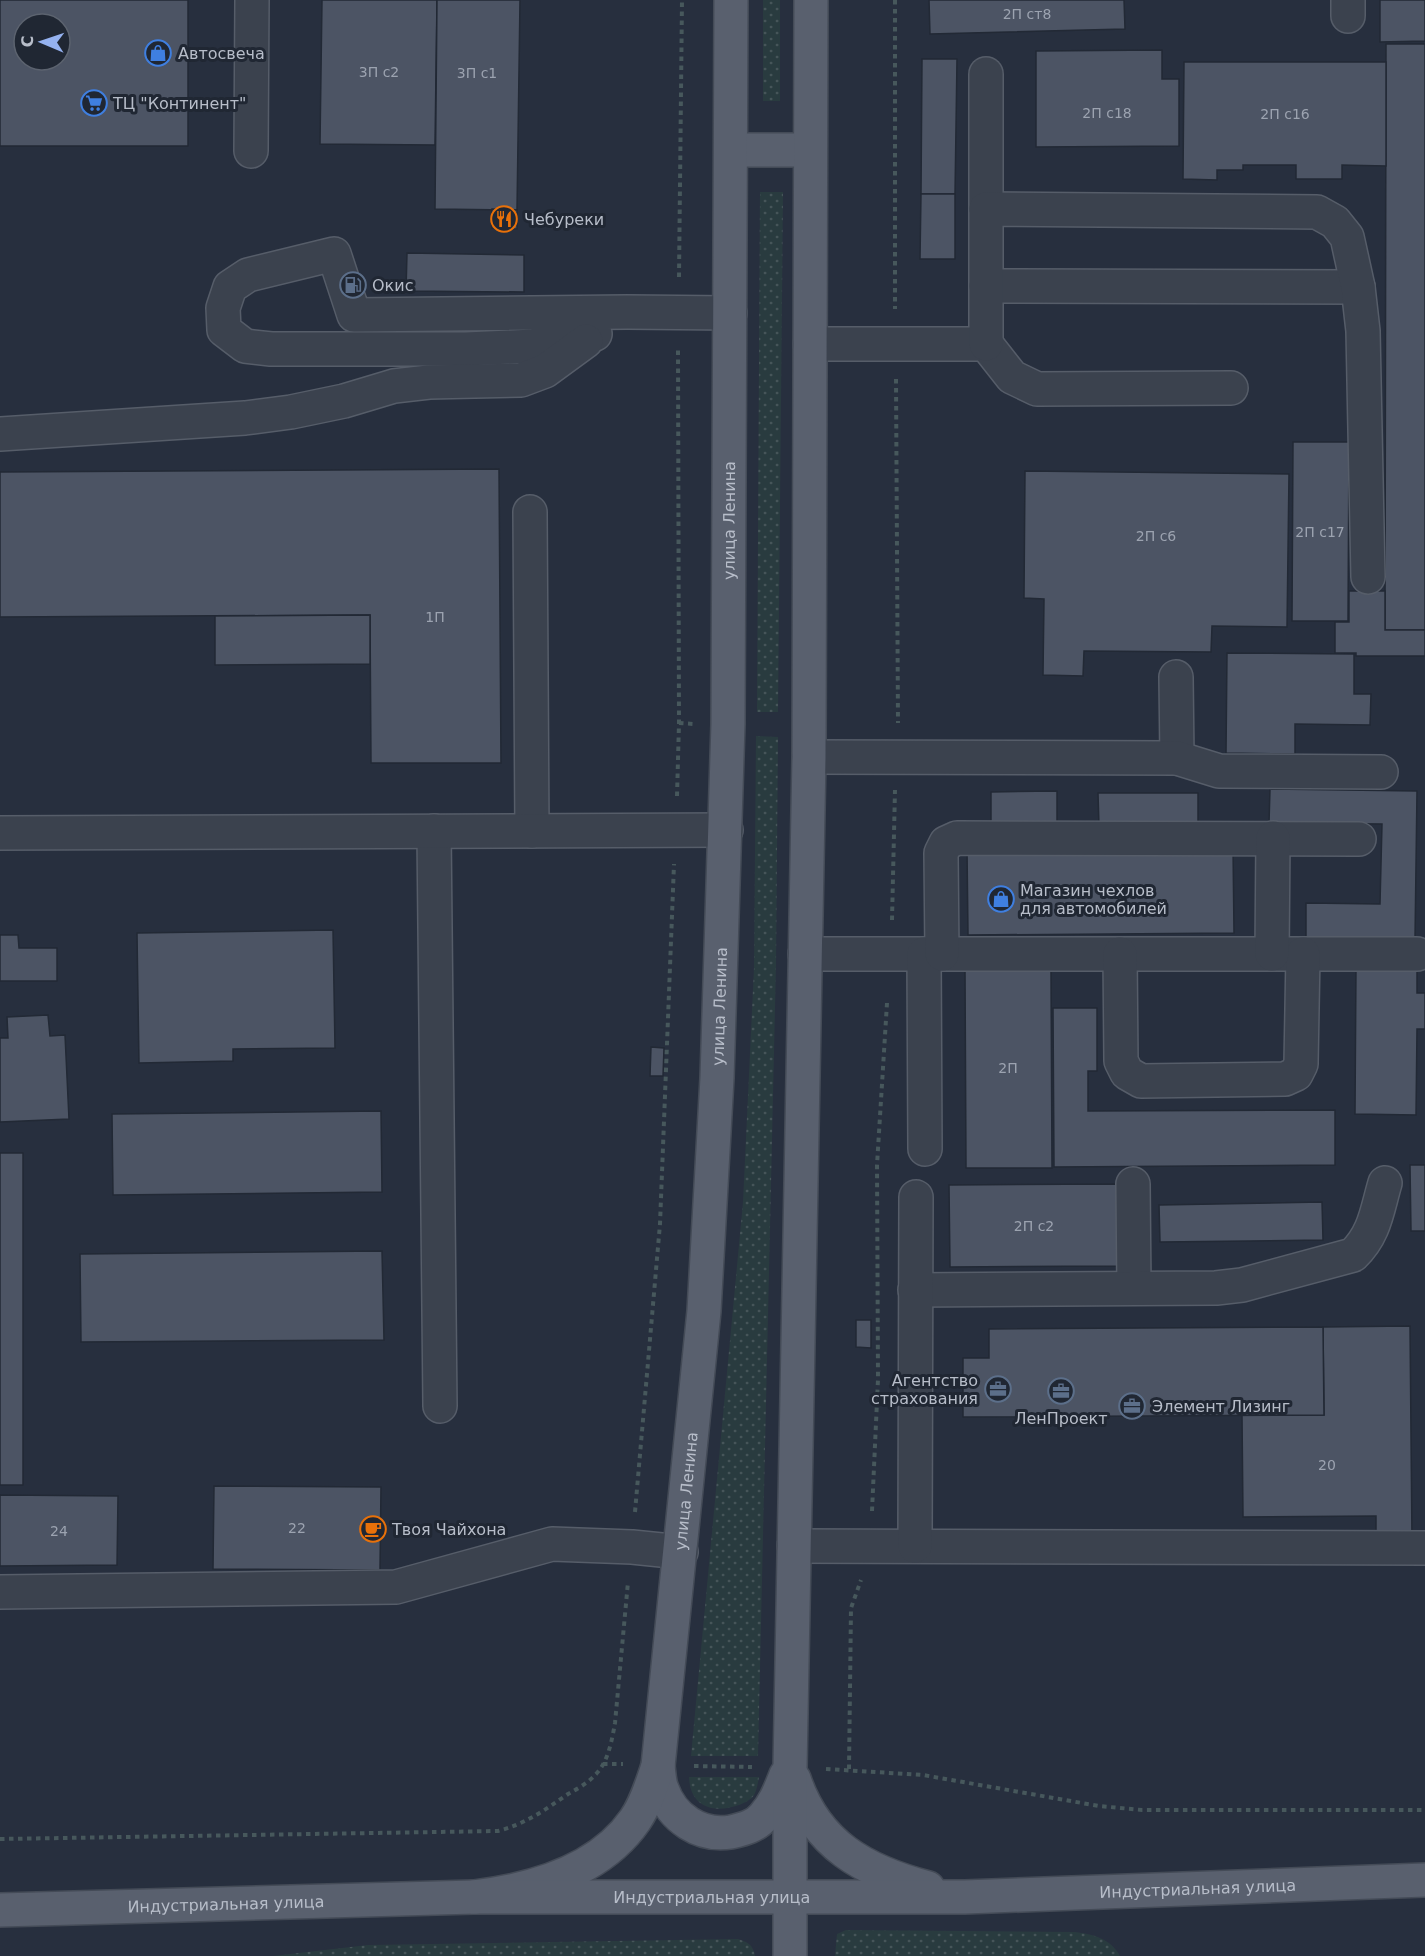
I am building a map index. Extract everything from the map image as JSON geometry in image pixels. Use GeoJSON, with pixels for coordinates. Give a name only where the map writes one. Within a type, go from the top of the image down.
{"type":"FeatureCollection","features":[{"type":"Feature","properties":{"kind":"main road","name":"улица Ленина"},"geometry":{"type":"LineString","coordinates":[[474,1897],[510,1893],[540,1885],[566,1875],[605,1850],[634,1821],[652,1785],[658,1766],[681,1552],[704,1300],[717,1078],[726,830],[731,0]]}},
{"type":"Feature","properties":{"kind":"main road"},"geometry":{"type":"LineString","coordinates":[[790,1956],[790,1768],[809,757],[811,0]]}},
{"type":"Feature","properties":{"kind":"main road"},"geometry":{"type":"LineString","coordinates":[[731,150],[810,150]]}},
{"type":"Feature","properties":{"kind":"main road"},"geometry":{"type":"LineString","coordinates":[[658,1766],[662,1789],[672,1808],[686,1823],[704,1832],[725,1833],[747,1829],[763,1818],[776,1800],[790,1768]]}},
{"type":"Feature","properties":{"kind":"main road"},"geometry":{"type":"LineString","coordinates":[[790,1768],[800,1798],[812,1819],[828,1839],[846,1854],[901,1881],[965,1897]]}},
{"type":"Feature","properties":{"kind":"main road","name":"Индустриальная улица"},"geometry":{"type":"LineString","coordinates":[[0,1910],[474,1897],[965,1897],[1425,1880]]}},
{"type":"Feature","properties":{"kind":"lane"},"geometry":{"type":"LineString","coordinates":[[251,151],[252,0]]}},
{"type":"Feature","properties":{"kind":"lane"},"geometry":{"type":"LineString","coordinates":[[986,74],[986,344],[1012,377],[1037,389],[1231,388]]}},
{"type":"Feature","properties":{"kind":"lane"},"geometry":{"type":"LineString","coordinates":[[986,209],[1317,212],[1335,222],[1347,237],[1358,287],[1363,331],[1368,577]]}},
{"type":"Feature","properties":{"kind":"lane"},"geometry":{"type":"LineString","coordinates":[[595,334],[534,346],[271,349],[245,346],[224,330],[223,308],[230,287],[248,275],[334,254],[354,315],[627,312],[730,314]]}},
{"type":"Feature","properties":{"kind":"lane"},"geometry":{"type":"LineString","coordinates":[[986,286],[1358,287]]}},
{"type":"Feature","properties":{"kind":"lane"},"geometry":{"type":"LineString","coordinates":[[0,435],[245,418],[291,412],[344,401],[394,386],[429,382],[521,380],[545,370],[627,312]]}},
{"type":"Feature","properties":{"kind":"lane"},"geometry":{"type":"LineString","coordinates":[[810,344],[986,344]]}},
{"type":"Feature","properties":{"kind":"lane"},"geometry":{"type":"LineString","coordinates":[[530,512],[532,831]]}},
{"type":"Feature","properties":{"kind":"lane"},"geometry":{"type":"LineString","coordinates":[[1176,677],[1177,758]]}},
{"type":"Feature","properties":{"kind":"lane"},"geometry":{"type":"LineString","coordinates":[[809,757],[1177,758],[1219,771],[1381,772]]}},
{"type":"Feature","properties":{"kind":"lane"},"geometry":{"type":"LineString","coordinates":[[0,833],[726,830]]}},
{"type":"Feature","properties":{"kind":"lane"},"geometry":{"type":"LineString","coordinates":[[434,831],[440,1406]]}},
{"type":"Feature","properties":{"kind":"lane"},"geometry":{"type":"LineString","coordinates":[[925,1149],[933,954],[941,853],[946,843],[957,838],[1359,839]]}},
{"type":"Feature","properties":{"kind":"lane"},"geometry":{"type":"LineString","coordinates":[[1120,954],[1121,1061],[1127,1073],[1142,1081],[1285,1079],[1296,1074],[1301,1064],[1273,838]]}},
{"type":"Feature","properties":{"kind":"lane"},"geometry":{"type":"LineString","coordinates":[[805,954],[1417,954]]}},
{"type":"Feature","properties":{"kind":"lane"},"geometry":{"type":"LineString","coordinates":[[915,1290],[1216,1288],[1242,1285],[1353,1254],[1365,1244],[1372,1230],[1385,1182]]}},
{"type":"Feature","properties":{"kind":"lane"},"geometry":{"type":"LineString","coordinates":[[1132,1184],[1134,1288]]}},
{"type":"Feature","properties":{"kind":"lane"},"geometry":{"type":"LineString","coordinates":[[915,1546],[916,1197]]}},
{"type":"Feature","properties":{"kind":"lane"},"geometry":{"type":"LineString","coordinates":[[794,1546],[1425,1548],[1425,1531]]}},
{"type":"Feature","properties":{"kind":"lane"},"geometry":{"type":"LineString","coordinates":[[0,1592],[396,1587],[552,1544],[632,1547],[681,1552]]}},
{"type":"Feature","properties":{"kind":"path"},"geometry":{"type":"LineString","coordinates":[[0,1839],[498,1831],[532,1819],[596,1775],[612,1741],[632,1547],[660,1224],[676,830],[679,723],[678,313],[682,0]]}},
{"type":"Feature","properties":{"kind":"path"},"geometry":{"type":"LineString","coordinates":[[849,1770],[851,1608],[871,1546],[878,1379],[877,1165],[890,954],[896,756],[895,0]]}},
{"type":"Feature","properties":{"kind":"path"},"geometry":{"type":"LineString","coordinates":[[603,1764],[849,1770],[923,1775],[1099,1806],[1142,1810],[1425,1810]]}},
{"type":"Feature","properties":{"kind":"shaded area"},"geometry":{"type":"Polygon","coordinates":[[[763,0],[780,0],[780,101],[763,101],[763,0]]]}},
{"type":"Feature","properties":{"kind":"shaded area"},"geometry":{"type":"Polygon","coordinates":[[[760,192],[783,192],[778,712],[757,712],[760,192]]]}},
{"type":"Feature","properties":{"kind":"shaded area"},"geometry":{"type":"Polygon","coordinates":[[[756,736],[778,737],[776,964],[758,1756],[691,1756],[743,1202],[754,968],[756,736]]]}},
{"type":"Feature","properties":{"kind":"shaded area"},"geometry":{"type":"Polygon","coordinates":[[[689,1777],[759,1777],[756,1791],[751,1798],[739,1805],[720,1809],[705,1806],[698,1801],[690,1787],[689,1777]]]}},
{"type":"Feature","properties":{"kind":"shaded area"},"geometry":{"type":"Polygon","coordinates":[[[846,1930],[1075,1932],[1107,1941],[1120,1956],[835,1956],[837,1934],[846,1930]]]}},
{"type":"Feature","properties":{"kind":"shaded area"},"geometry":{"type":"Polygon","coordinates":[[[738,1939],[750,1945],[755,1956],[273,1956],[368,1945],[738,1939]]]}},
{"type":"Feature","properties":{"kind":"building","name":"ТЦ \"Континент\""},"geometry":{"type":"Polygon","coordinates":[[[0,0],[188,0],[188,146],[0,146],[0,0]]]}},
{"type":"Feature","properties":{"kind":"building"},"geometry":{"type":"Polygon","coordinates":[[[322,0],[437,0],[435,145],[320,144],[322,0]]]}},
{"type":"Feature","properties":{"kind":"building"},"geometry":{"type":"Polygon","coordinates":[[[437,0],[520,0],[517,210],[435,209],[437,0]]]}},
{"type":"Feature","properties":{"kind":"building"},"geometry":{"type":"Polygon","coordinates":[[[929,0],[1124,0],[1125,29],[930,34],[929,0]]]}},
{"type":"Feature","properties":{"kind":"building"},"geometry":{"type":"Polygon","coordinates":[[[1380,0],[1425,0],[1425,41],[1380,42],[1380,0]]]}},
{"type":"Feature","properties":{"kind":"building"},"geometry":{"type":"Polygon","coordinates":[[[1386,44],[1425,44],[1425,630],[1385,630],[1386,44]]]}},
{"type":"Feature","properties":{"kind":"building"},"geometry":{"type":"Polygon","coordinates":[[[1162,50],[1162,79],[1179,79],[1179,146],[1036,147],[1036,51],[1162,50]]]}},
{"type":"Feature","properties":{"kind":"building"},"geometry":{"type":"Polygon","coordinates":[[[922,59],[957,59],[955,194],[921,194],[922,59]]]}},
{"type":"Feature","properties":{"kind":"building"},"geometry":{"type":"Polygon","coordinates":[[[1184,62],[1386,62],[1386,166],[1342,165],[1342,179],[1296,179],[1296,165],[1243,165],[1243,170],[1217,170],[1217,180],[1183,179],[1184,62]]]}},
{"type":"Feature","properties":{"kind":"building"},"geometry":{"type":"Polygon","coordinates":[[[921,194],[955,194],[955,259],[920,259],[921,194]]]}},
{"type":"Feature","properties":{"kind":"building","name":"Чебуреки"},"geometry":{"type":"Polygon","coordinates":[[[492,209],[517,210],[517,229],[492,228],[492,209]]]}},
{"type":"Feature","properties":{"kind":"building"},"geometry":{"type":"Polygon","coordinates":[[[407,253],[524,255],[524,292],[406,291],[407,253]]]}},
{"type":"Feature","properties":{"kind":"building"},"geometry":{"type":"Polygon","coordinates":[[[1293,442],[1349,442],[1348,621],[1292,621],[1293,442]]]}},
{"type":"Feature","properties":{"kind":"building"},"geometry":{"type":"Polygon","coordinates":[[[499,469],[501,763],[371,763],[370,615],[0,617],[0,472],[499,469]]]}},
{"type":"Feature","properties":{"kind":"building"},"geometry":{"type":"Polygon","coordinates":[[[1025,471],[1289,474],[1287,627],[1212,626],[1211,652],[1084,651],[1083,676],[1043,675],[1044,599],[1024,598],[1025,471]]]}},
{"type":"Feature","properties":{"kind":"building"},"geometry":{"type":"Polygon","coordinates":[[[1349,591],[1385,591],[1385,630],[1425,630],[1425,656],[1356,656],[1356,653],[1335,653],[1335,622],[1349,622],[1349,591]]]}},
{"type":"Feature","properties":{"kind":"building"},"geometry":{"type":"Polygon","coordinates":[[[370,615],[370,664],[215,665],[215,616],[370,615]]]}},
{"type":"Feature","properties":{"kind":"building"},"geometry":{"type":"Polygon","coordinates":[[[1227,653],[1354,654],[1354,694],[1371,694],[1370,725],[1295,724],[1295,754],[1226,753],[1227,653]]]}},
{"type":"Feature","properties":{"kind":"building"},"geometry":{"type":"Polygon","coordinates":[[[1270,789],[1417,791],[1415,939],[1306,938],[1306,903],[1380,904],[1382,824],[1269,823],[1270,789]]]}},
{"type":"Feature","properties":{"kind":"building"},"geometry":{"type":"Polygon","coordinates":[[[1057,791],[1057,826],[991,827],[991,792],[1057,791]]]}},
{"type":"Feature","properties":{"kind":"building"},"geometry":{"type":"Polygon","coordinates":[[[1098,793],[1198,793],[1198,826],[1099,826],[1098,793]]]}},
{"type":"Feature","properties":{"kind":"building"},"geometry":{"type":"Polygon","coordinates":[[[1233,847],[1234,933],[968,935],[967,848],[1233,847]]]}},
{"type":"Feature","properties":{"kind":"building"},"geometry":{"type":"Polygon","coordinates":[[[333,930],[335,1048],[233,1049],[233,1061],[139,1063],[137,933],[333,930]]]}},
{"type":"Feature","properties":{"kind":"building"},"geometry":{"type":"Polygon","coordinates":[[[0,935],[18,935],[19,948],[57,948],[57,981],[0,981],[0,935]]]}},
{"type":"Feature","properties":{"kind":"building"},"geometry":{"type":"Polygon","coordinates":[[[1356,966],[1417,967],[1417,993],[1425,993],[1425,1029],[1417,1029],[1416,1115],[1355,1114],[1356,966]]]}},
{"type":"Feature","properties":{"kind":"building"},"geometry":{"type":"Polygon","coordinates":[[[965,969],[1051,969],[1052,1168],[966,1168],[965,969]]]}},
{"type":"Feature","properties":{"kind":"building"},"geometry":{"type":"Polygon","coordinates":[[[1053,1008],[1097,1008],[1097,1071],[1088,1071],[1088,1111],[1335,1110],[1335,1165],[1054,1167],[1053,1008]]]}},
{"type":"Feature","properties":{"kind":"building"},"geometry":{"type":"Polygon","coordinates":[[[48,1015],[50,1036],[65,1035],[69,1119],[0,1122],[0,1038],[8,1038],[7,1017],[48,1015]]]}},
{"type":"Feature","properties":{"kind":"building"},"geometry":{"type":"Polygon","coordinates":[[[651,1047],[664,1048],[663,1076],[650,1076],[651,1047]]]}},
{"type":"Feature","properties":{"kind":"building"},"geometry":{"type":"Polygon","coordinates":[[[381,1111],[382,1192],[113,1195],[112,1114],[381,1111]]]}},
{"type":"Feature","properties":{"kind":"building"},"geometry":{"type":"Polygon","coordinates":[[[0,1153],[23,1153],[23,1485],[0,1485],[0,1153]]]}},
{"type":"Feature","properties":{"kind":"building"},"geometry":{"type":"Polygon","coordinates":[[[1410,1165],[1425,1165],[1425,1231],[1411,1231],[1410,1165]]]}},
{"type":"Feature","properties":{"kind":"building"},"geometry":{"type":"Polygon","coordinates":[[[1117,1184],[1118,1266],[950,1267],[949,1185],[1117,1184]]]}},
{"type":"Feature","properties":{"kind":"building"},"geometry":{"type":"Polygon","coordinates":[[[1322,1202],[1323,1240],[1160,1242],[1159,1205],[1322,1202]]]}},
{"type":"Feature","properties":{"kind":"building"},"geometry":{"type":"Polygon","coordinates":[[[382,1251],[384,1340],[81,1342],[80,1254],[382,1251]]]}},
{"type":"Feature","properties":{"kind":"building"},"geometry":{"type":"Polygon","coordinates":[[[856,1320],[871,1320],[871,1348],[856,1347],[856,1320]]]}},
{"type":"Feature","properties":{"kind":"building"},"geometry":{"type":"Polygon","coordinates":[[[1410,1326],[1412,1541],[1376,1541],[1376,1516],[1243,1517],[1242,1415],[1324,1415],[1323,1327],[1410,1326]]]}},
{"type":"Feature","properties":{"kind":"building"},"geometry":{"type":"Polygon","coordinates":[[[1323,1327],[1324,1415],[963,1417],[963,1358],[989,1358],[989,1329],[1323,1327]]]}},
{"type":"Feature","properties":{"kind":"building"},"geometry":{"type":"Polygon","coordinates":[[[214,1486],[381,1487],[380,1570],[213,1569],[214,1486]]]}},
{"type":"Feature","properties":{"kind":"building"},"geometry":{"type":"Polygon","coordinates":[[[0,1495],[118,1496],[117,1565],[0,1566],[0,1495]]]}},
{"type":"Feature","properties":{"kind":"place","name":"Автосвеча"},"geometry":{"type":"Point","coordinates":[158,53]}},
{"type":"Feature","properties":{"kind":"place","name":"ТЦ \"Континент\""},"geometry":{"type":"Point","coordinates":[94,103]}},
{"type":"Feature","properties":{"kind":"place","name":"Чебуреки"},"geometry":{"type":"Point","coordinates":[504,219]}},
{"type":"Feature","properties":{"kind":"place","name":"Окис"},"geometry":{"type":"Point","coordinates":[353,285]}},
{"type":"Feature","properties":{"kind":"place","name":"Магазин чехлов для автомобилей"},"geometry":{"type":"Point","coordinates":[1001,899]}},
{"type":"Feature","properties":{"kind":"place","name":"Агентство страхования"},"geometry":{"type":"Point","coordinates":[998,1389]}},
{"type":"Feature","properties":{"kind":"place","name":"ЛенПроект"},"geometry":{"type":"Point","coordinates":[1061,1391]}},
{"type":"Feature","properties":{"kind":"place","name":"Элемент Лизинг"},"geometry":{"type":"Point","coordinates":[1132,1406]}},
{"type":"Feature","properties":{"kind":"place","name":"Твоя Чайхона"},"geometry":{"type":"Point","coordinates":[373,1529]}}]}
